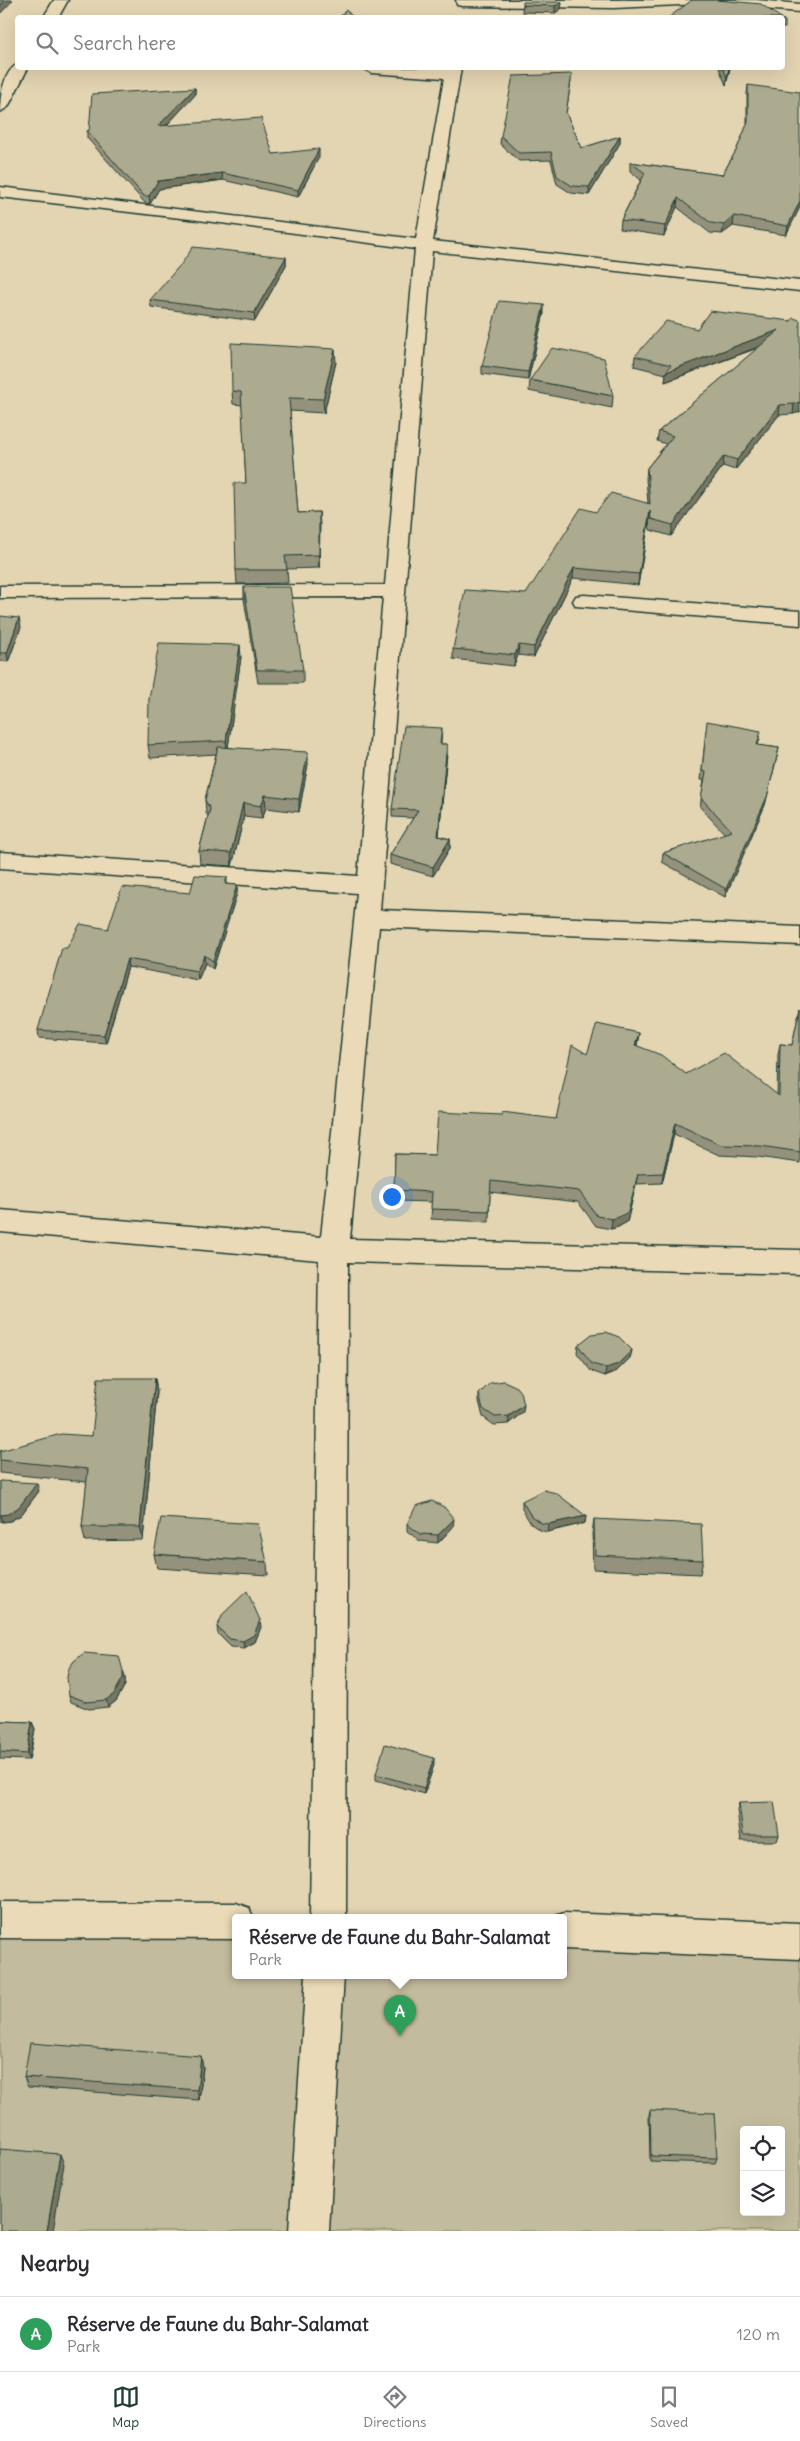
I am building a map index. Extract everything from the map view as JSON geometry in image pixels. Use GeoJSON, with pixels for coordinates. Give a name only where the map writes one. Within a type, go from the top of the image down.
{"type":"FeatureCollection","features":[{"type":"Feature","properties":{"kind":"street"},"geometry":{"type":"LineString","coordinates":[[52,15],[61,0]]}},
{"type":"Feature","properties":{"kind":"street"},"geometry":{"type":"LineString","coordinates":[[461,7],[702,0],[800,8]]}},
{"type":"Feature","properties":{"kind":"street"},"geometry":{"type":"LineString","coordinates":[[0,107],[15,65]]}},
{"type":"Feature","properties":{"kind":"street"},"geometry":{"type":"LineString","coordinates":[[328,1914],[334,1250],[370,886],[393,591],[424,245],[452,71],[425,70]]}},
{"type":"Feature","properties":{"kind":"street"},"geometry":{"type":"LineString","coordinates":[[0,192],[198,215],[424,245],[800,286]]}},
{"type":"Feature","properties":{"kind":"street"},"geometry":{"type":"LineString","coordinates":[[0,592],[393,591]]}},
{"type":"Feature","properties":{"kind":"street"},"geometry":{"type":"LineString","coordinates":[[584,602],[800,618]]}},
{"type":"Feature","properties":{"kind":"street"},"geometry":{"type":"LineString","coordinates":[[0,860],[370,886]]}},
{"type":"Feature","properties":{"kind":"street"},"geometry":{"type":"LineString","coordinates":[[367,918],[800,936]]}},
{"type":"Feature","properties":{"kind":"street"},"geometry":{"type":"LineString","coordinates":[[0,1221],[334,1250],[800,1262]]}},
{"type":"Feature","properties":{"kind":"street"},"geometry":{"type":"LineString","coordinates":[[0,1920],[85,1922],[232,1921]]}},
{"type":"Feature","properties":{"kind":"street"},"geometry":{"type":"LineString","coordinates":[[567,1931],[800,1941]]}},
{"type":"Feature","properties":{"kind":"street"},"geometry":{"type":"LineString","coordinates":[[309,2231],[325,1979]]}},
{"type":"Feature","properties":{"kind":"shaded area"},"geometry":{"type":"Polygon","coordinates":[[[0,1920],[85,1922],[232,1921],[232,1979],[567,1979],[567,1931],[800,1942],[800,2231],[0,2231],[0,1920]]]}},
{"type":"Feature","properties":{"kind":"building"},"geometry":{"type":"Polygon","coordinates":[[[692,0],[717,0],[761,4],[777,15],[672,15],[692,0]]]}},
{"type":"Feature","properties":{"kind":"building"},"geometry":{"type":"Polygon","coordinates":[[[523,2],[562,2],[555,6],[523,5],[523,2]]]}},
{"type":"Feature","properties":{"kind":"building"},"geometry":{"type":"Polygon","coordinates":[[[346,10],[351,15],[342,15],[346,10]]]}},
{"type":"Feature","properties":{"kind":"building"},"geometry":{"type":"Polygon","coordinates":[[[724,70],[729,70],[727,78],[724,70]]]}},
{"type":"Feature","properties":{"kind":"building"},"geometry":{"type":"Polygon","coordinates":[[[572,74],[566,113],[582,148],[620,136],[589,187],[572,186],[557,176],[551,152],[519,153],[501,136],[513,76],[572,74]]]}},
{"type":"Feature","properties":{"kind":"building"},"geometry":{"type":"Polygon","coordinates":[[[748,85],[800,92],[800,201],[788,226],[734,216],[724,225],[711,223],[678,198],[665,226],[621,220],[645,173],[630,162],[722,175],[736,151],[748,122],[748,85]]]}},
{"type":"Feature","properties":{"kind":"building"},"geometry":{"type":"Polygon","coordinates":[[[195,88],[158,126],[261,118],[273,154],[319,149],[298,190],[222,173],[158,181],[149,196],[144,196],[87,131],[89,131],[92,94],[195,88]]]}},
{"type":"Feature","properties":{"kind":"building"},"geometry":{"type":"Polygon","coordinates":[[[193,247],[286,257],[254,313],[150,300],[182,263],[193,247]]]}},
{"type":"Feature","properties":{"kind":"building"},"geometry":{"type":"Polygon","coordinates":[[[499,301],[544,305],[528,372],[482,366],[499,301]]]}},
{"type":"Feature","properties":{"kind":"building"},"geometry":{"type":"Polygon","coordinates":[[[710,311],[791,321],[793,318],[800,320],[800,402],[780,405],[737,460],[724,456],[673,525],[651,519],[650,511],[639,574],[574,568],[534,647],[519,645],[515,655],[453,649],[465,590],[526,594],[581,508],[596,512],[611,493],[650,504],[647,468],[673,436],[659,431],[779,330],[666,372],[671,365],[635,356],[666,321],[697,329],[710,311]]]}},
{"type":"Feature","properties":{"kind":"building"},"geometry":{"type":"Polygon","coordinates":[[[231,343],[335,349],[323,399],[289,398],[298,513],[319,512],[319,555],[285,556],[287,570],[236,570],[234,483],[246,483],[241,392],[232,391],[231,343]]]}},
{"type":"Feature","properties":{"kind":"building"},"geometry":{"type":"Polygon","coordinates":[[[552,348],[604,358],[613,396],[530,380],[552,348]]]}},
{"type":"Feature","properties":{"kind":"building"},"geometry":{"type":"Polygon","coordinates":[[[244,587],[290,587],[303,670],[257,670],[244,587]]]}},
{"type":"Feature","properties":{"kind":"building"},"geometry":{"type":"Polygon","coordinates":[[[0,616],[19,618],[7,653],[0,653],[0,616]]]}},
{"type":"Feature","properties":{"kind":"building"},"geometry":{"type":"Polygon","coordinates":[[[159,643],[240,645],[226,741],[148,745],[149,699],[159,643]]]}},
{"type":"Feature","properties":{"kind":"building"},"geometry":{"type":"Polygon","coordinates":[[[707,721],[761,731],[757,745],[779,748],[767,797],[726,889],[663,853],[732,831],[701,798],[706,772],[702,771],[707,721]]]}},
{"type":"Feature","properties":{"kind":"building"},"geometry":{"type":"Polygon","coordinates":[[[404,726],[442,728],[440,744],[447,744],[438,836],[450,839],[433,867],[390,855],[418,810],[392,809],[404,726]]]}},
{"type":"Feature","properties":{"kind":"building"},"geometry":{"type":"Polygon","coordinates":[[[218,747],[308,752],[299,799],[265,795],[261,806],[243,803],[231,853],[199,851],[210,809],[205,800],[218,747]]]}},
{"type":"Feature","properties":{"kind":"building"},"geometry":{"type":"Polygon","coordinates":[[[195,875],[227,877],[225,884],[237,885],[213,961],[204,955],[197,971],[127,959],[104,1035],[38,1030],[62,948],[67,948],[80,924],[108,929],[122,887],[190,893],[195,875]]]}},
{"type":"Feature","properties":{"kind":"building"},"geometry":{"type":"Polygon","coordinates":[[[800,1008],[800,1152],[761,1146],[721,1145],[675,1123],[663,1173],[638,1174],[628,1212],[612,1219],[597,1216],[579,1191],[491,1181],[489,1211],[431,1209],[432,1192],[394,1190],[395,1154],[435,1155],[438,1112],[502,1115],[502,1112],[556,1119],[572,1045],[587,1054],[597,1024],[639,1033],[635,1045],[661,1055],[686,1074],[724,1053],[779,1096],[780,1044],[792,1045],[800,1008]]]}},
{"type":"Feature","properties":{"kind":"building"},"geometry":{"type":"Polygon","coordinates":[[[606,1332],[619,1337],[632,1350],[618,1364],[606,1368],[592,1364],[578,1345],[592,1334],[606,1332]]]}},
{"type":"Feature","properties":{"kind":"building"},"geometry":{"type":"Polygon","coordinates":[[[98,1378],[155,1378],[140,1527],[82,1527],[88,1469],[0,1460],[0,1451],[61,1434],[92,1436],[98,1378]]]}},
{"type":"Feature","properties":{"kind":"building"},"geometry":{"type":"Polygon","coordinates":[[[504,1381],[517,1387],[521,1392],[524,1405],[509,1416],[495,1417],[483,1409],[479,1394],[490,1383],[504,1381]]]}},
{"type":"Feature","properties":{"kind":"building"},"geometry":{"type":"Polygon","coordinates":[[[0,1481],[37,1483],[19,1507],[8,1514],[0,1515],[0,1481]]]}},
{"type":"Feature","properties":{"kind":"building"},"geometry":{"type":"Polygon","coordinates":[[[544,1490],[556,1493],[586,1516],[548,1524],[541,1523],[531,1516],[522,1501],[544,1490]]]}},
{"type":"Feature","properties":{"kind":"building"},"geometry":{"type":"Polygon","coordinates":[[[432,1501],[444,1507],[454,1519],[438,1535],[420,1534],[407,1524],[416,1506],[432,1501]]]}},
{"type":"Feature","properties":{"kind":"building"},"geometry":{"type":"Polygon","coordinates":[[[161,1518],[258,1524],[267,1562],[154,1554],[161,1518]]]}},
{"type":"Feature","properties":{"kind":"building"},"geometry":{"type":"Polygon","coordinates":[[[594,1519],[701,1524],[703,1560],[595,1555],[594,1519]]]}},
{"type":"Feature","properties":{"kind":"building"},"geometry":{"type":"Polygon","coordinates":[[[247,1591],[260,1620],[254,1635],[243,1641],[230,1639],[217,1627],[223,1614],[247,1591]]]}},
{"type":"Feature","properties":{"kind":"building"},"geometry":{"type":"Polygon","coordinates":[[[84,1653],[119,1656],[123,1678],[114,1694],[106,1700],[87,1702],[69,1695],[67,1677],[69,1668],[84,1653]]]}},
{"type":"Feature","properties":{"kind":"building"},"geometry":{"type":"Polygon","coordinates":[[[0,1721],[32,1722],[27,1754],[0,1752],[0,1721]]]}},
{"type":"Feature","properties":{"kind":"building"},"geometry":{"type":"Polygon","coordinates":[[[385,1744],[434,1758],[424,1788],[376,1774],[385,1744]]]}},
{"type":"Feature","properties":{"kind":"building"},"geometry":{"type":"Polygon","coordinates":[[[774,1802],[779,1835],[743,1835],[739,1803],[774,1802]]]}},
{"type":"Feature","properties":{"kind":"building"},"geometry":{"type":"Polygon","coordinates":[[[30,2043],[201,2056],[197,2090],[24,2077],[30,2043]]]}},
{"type":"Feature","properties":{"kind":"building"},"geometry":{"type":"Polygon","coordinates":[[[650,2110],[714,2113],[717,2158],[651,2156],[650,2110]]]}},
{"type":"Feature","properties":{"kind":"building"},"geometry":{"type":"Polygon","coordinates":[[[0,2149],[60,2154],[47,2231],[0,2231],[0,2149]]]}},
{"type":"Feature","properties":{"kind":"place","name":"Réserve de Faune du Bahr-Salamat"},"geometry":{"type":"Point","coordinates":[400,2036]}}]}
